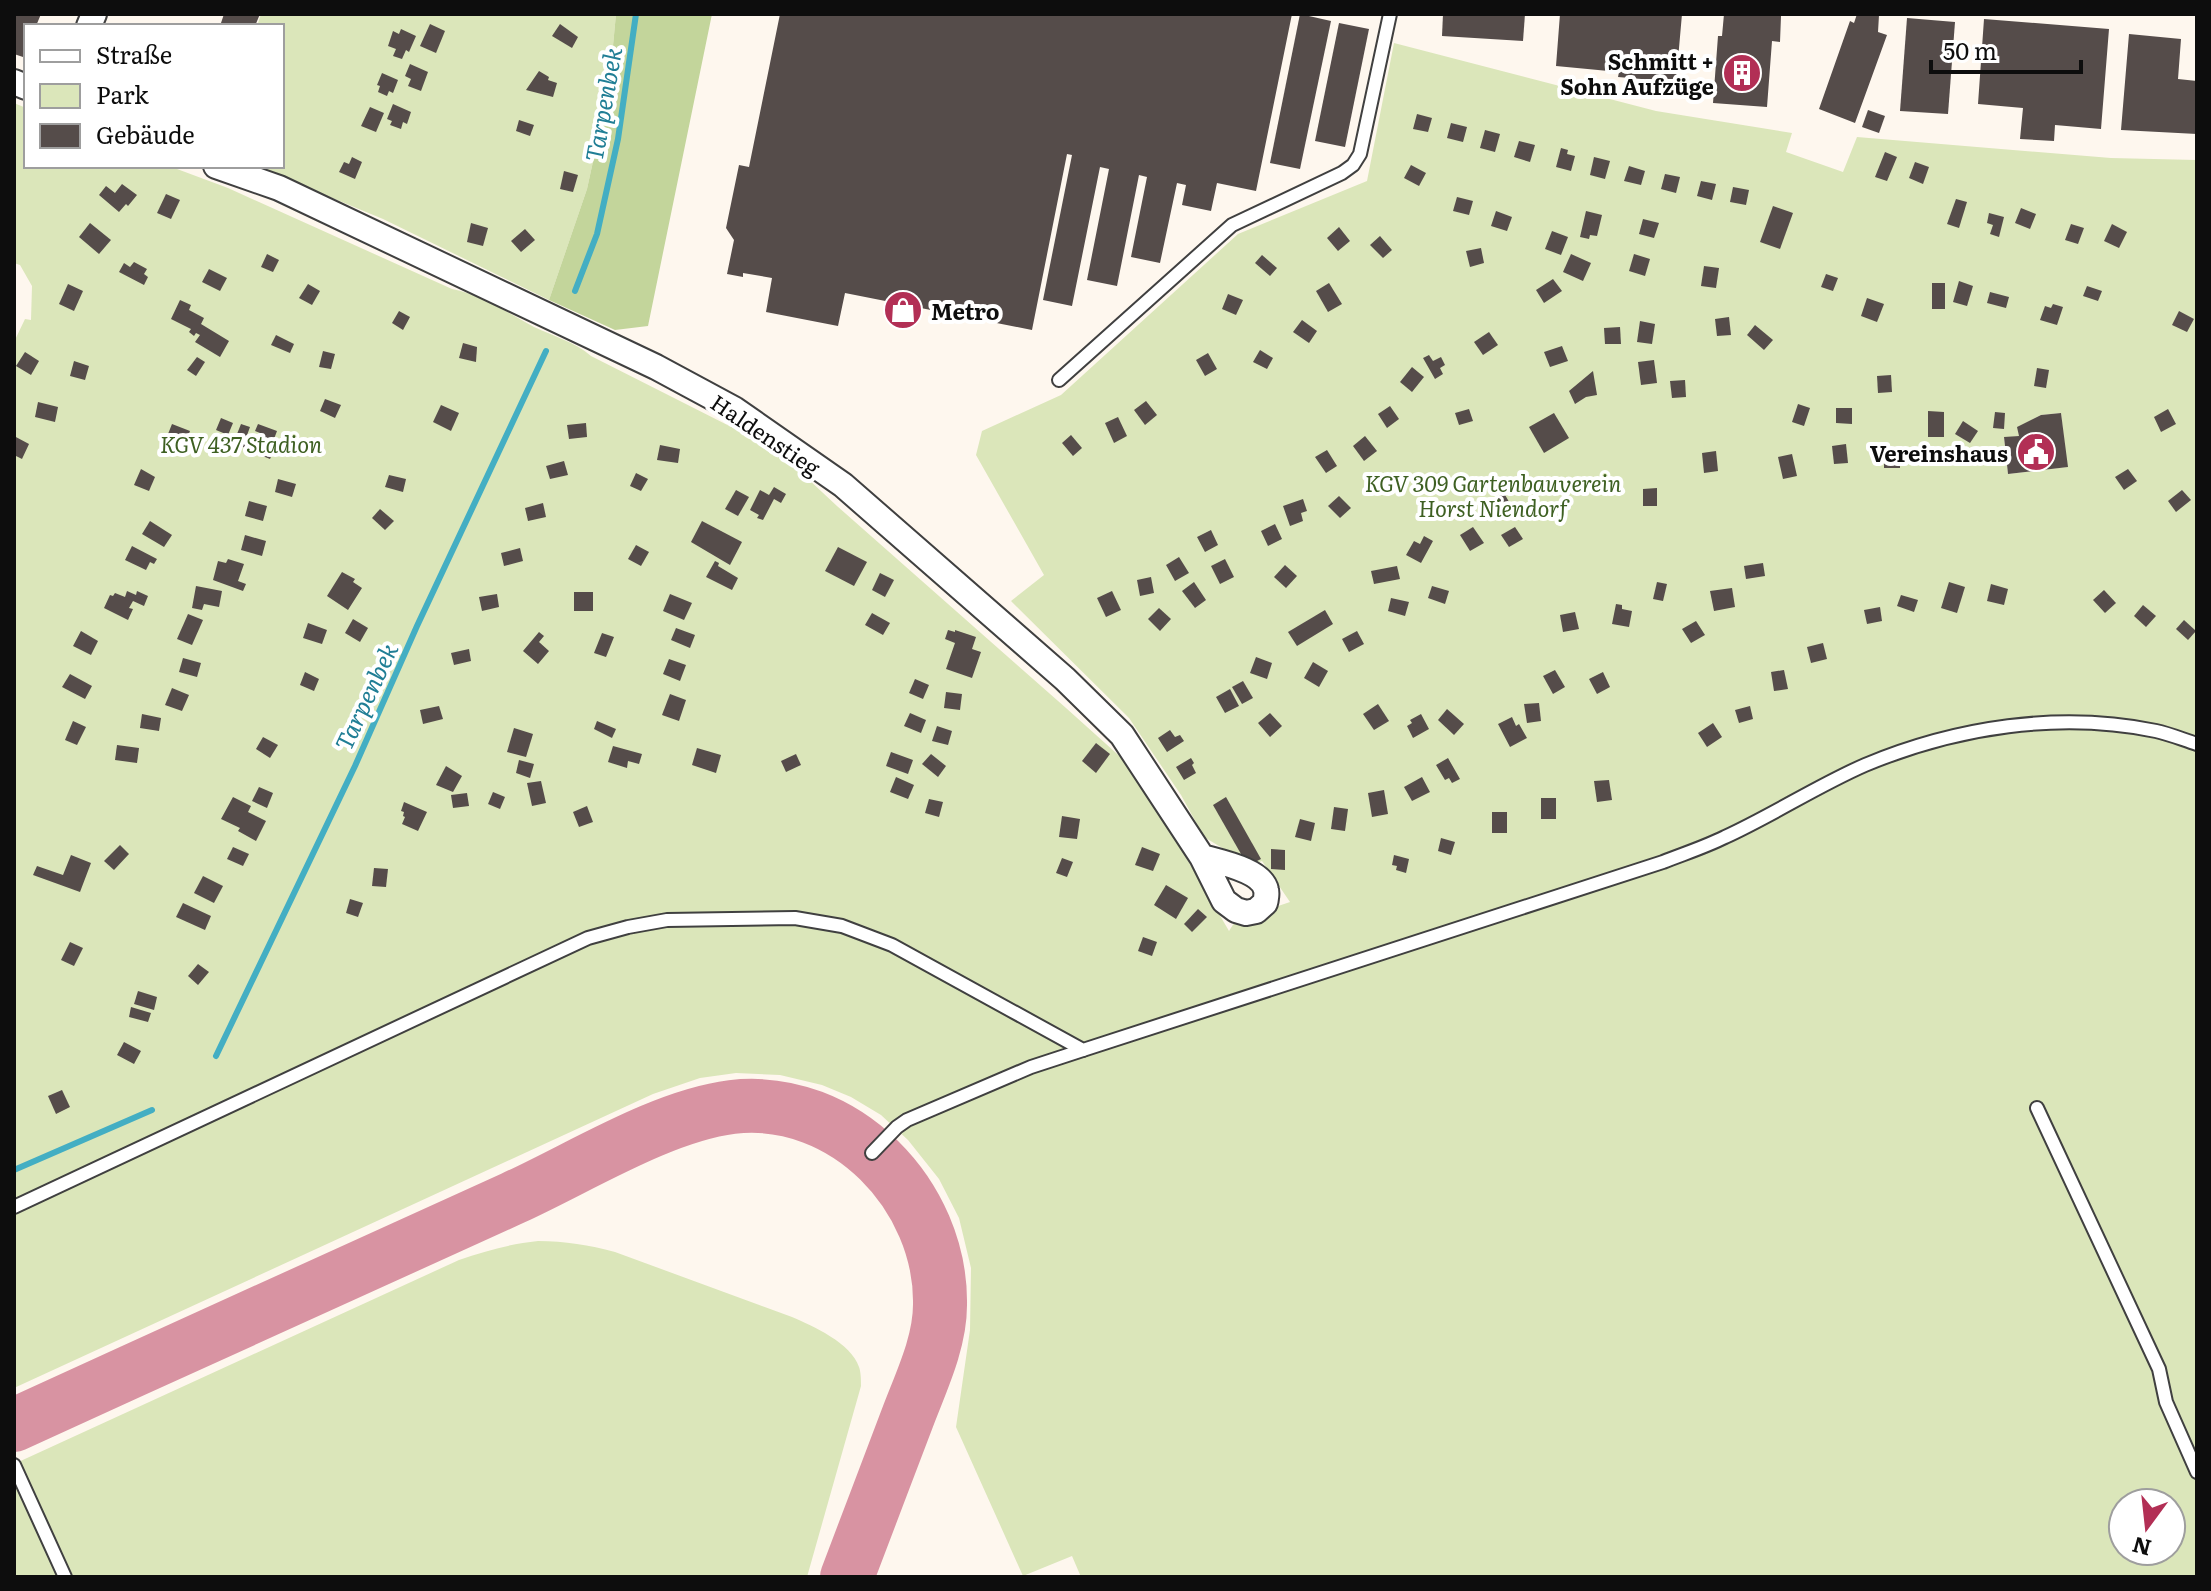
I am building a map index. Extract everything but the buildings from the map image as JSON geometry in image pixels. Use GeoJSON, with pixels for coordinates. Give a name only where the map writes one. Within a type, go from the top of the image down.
{"type":"FeatureCollection","features":[{"type":"Feature","properties":{"kind":"street","name":"Haldenstieg"},"geometry":{"type":"LineString","coordinates":[[222,168],[279,188],[618,349],[734,409],[771,434],[843,485],[1065,679],[1122,735],[1202,857]]}},
{"type":"Feature","properties":{"kind":"lane"},"geometry":{"type":"LineString","coordinates":[[1059,380],[1232,225],[1353,165],[1360,154],[1390,14]]}},
{"type":"Feature","properties":{"kind":"lane"},"geometry":{"type":"LineString","coordinates":[[872,1153],[907,1120],[1031,1067],[1663,862],[1725,838],[1801,795],[1913,746],[1966,733],[2042,723],[2101,723],[2158,731],[2197,744]]}},
{"type":"Feature","properties":{"kind":"lane"},"geometry":{"type":"LineString","coordinates":[[14,1207],[588,938],[667,920],[795,918],[842,926],[892,945],[1083,1050]]}},
{"type":"Feature","properties":{"kind":"lane"},"geometry":{"type":"LineString","coordinates":[[2037,1108],[2159,1369],[2166,1402],[2197,1472]]}},
{"type":"Feature","properties":{"kind":"lane"},"geometry":{"type":"LineString","coordinates":[[14,1465],[65,1577]]}},
{"type":"Feature","properties":{"kind":"green space"},"geometry":{"type":"Polygon","coordinates":[[[261,14],[616,14],[609,88],[587,189],[549,300],[383,219],[260,168],[284,168],[284,24],[258,24],[261,14]]]}},
{"type":"Feature","properties":{"kind":"green space"},"geometry":{"type":"Polygon","coordinates":[[[616,14],[712,14],[648,326],[615,330],[549,300],[587,189],[609,88],[616,14]]]}},
{"type":"Feature","properties":{"kind":"green space"},"geometry":{"type":"Polygon","coordinates":[[[1394,43],[1656,111],[1792,133],[1786,152],[1843,172],[1857,137],[2111,158],[2197,160],[2197,1577],[1081,1577],[1072,1556],[1023,1576],[956,1427],[970,1330],[971,1268],[959,1218],[939,1179],[908,1140],[881,1115],[851,1097],[822,1085],[780,1075],[736,1073],[700,1078],[653,1094],[14,1388],[14,342],[25,319],[31,320],[32,286],[20,265],[14,263],[14,103],[24,107],[24,168],[174,168],[228,188],[452,289],[484,300],[777,450],[1135,770],[1229,931],[1236,920],[1290,902],[1262,861],[1254,864],[1244,861],[1204,837],[1181,795],[1129,718],[1011,601],[1044,575],[976,455],[982,431],[1061,395],[1238,234],[1367,181],[1394,43]],[[2061,413],[2041,415],[2018,427],[2019,436],[2004,438],[2008,474],[2067,467],[2061,413]]]}},
{"type":"Feature","properties":{"kind":"green space"},"geometry":{"type":"Polygon","coordinates":[[[538,1241],[577,1244],[615,1252],[792,1317],[830,1336],[855,1358],[860,1369],[861,1386],[807,1577],[14,1577],[14,1464],[459,1260],[498,1248],[538,1241]]]}},
{"type":"Feature","properties":{"kind":"waterway","name":"Tarpenbek"},"geometry":{"type":"LineString","coordinates":[[575,291],[597,234],[618,139],[636,14]]}},
{"type":"Feature","properties":{"kind":"waterway","name":"Tarpenbek"},"geometry":{"type":"LineString","coordinates":[[216,1056],[355,766],[546,351]]}},
{"type":"Feature","properties":{"kind":"waterway"},"geometry":{"type":"LineString","coordinates":[[14,1170],[152,1110]]}},
{"type":"Feature","properties":{"kind":"taxiway"},"geometry":{"type":"LineString","coordinates":[[14,1425],[513,1198],[649,1132],[705,1112],[732,1107],[773,1107],[812,1117],[848,1135],[879,1160],[905,1191],[924,1226],[936,1265],[940,1305],[933,1349],[847,1577]]}},
{"type":"Feature","properties":{"kind":"place","name":"Schmitt + Sohn Aufzüge"},"geometry":{"type":"Point","coordinates":[1742,73]}},
{"type":"Feature","properties":{"kind":"place","name":"Metro"},"geometry":{"type":"Point","coordinates":[903,310]}},
{"type":"Feature","properties":{"kind":"place","name":"Vereinshaus"},"geometry":{"type":"Point","coordinates":[2036,452]}},
{"type":"Feature","properties":{"kind":"park label","name":"KGV 437 Stadion"},"geometry":{"type":"Point","coordinates":[241,443]}},
{"type":"Feature","properties":{"kind":"park label","name":"KGV 309 Gartenbauverein Horst Niendorf"},"geometry":{"type":"Point","coordinates":[1493,494]}}]}
